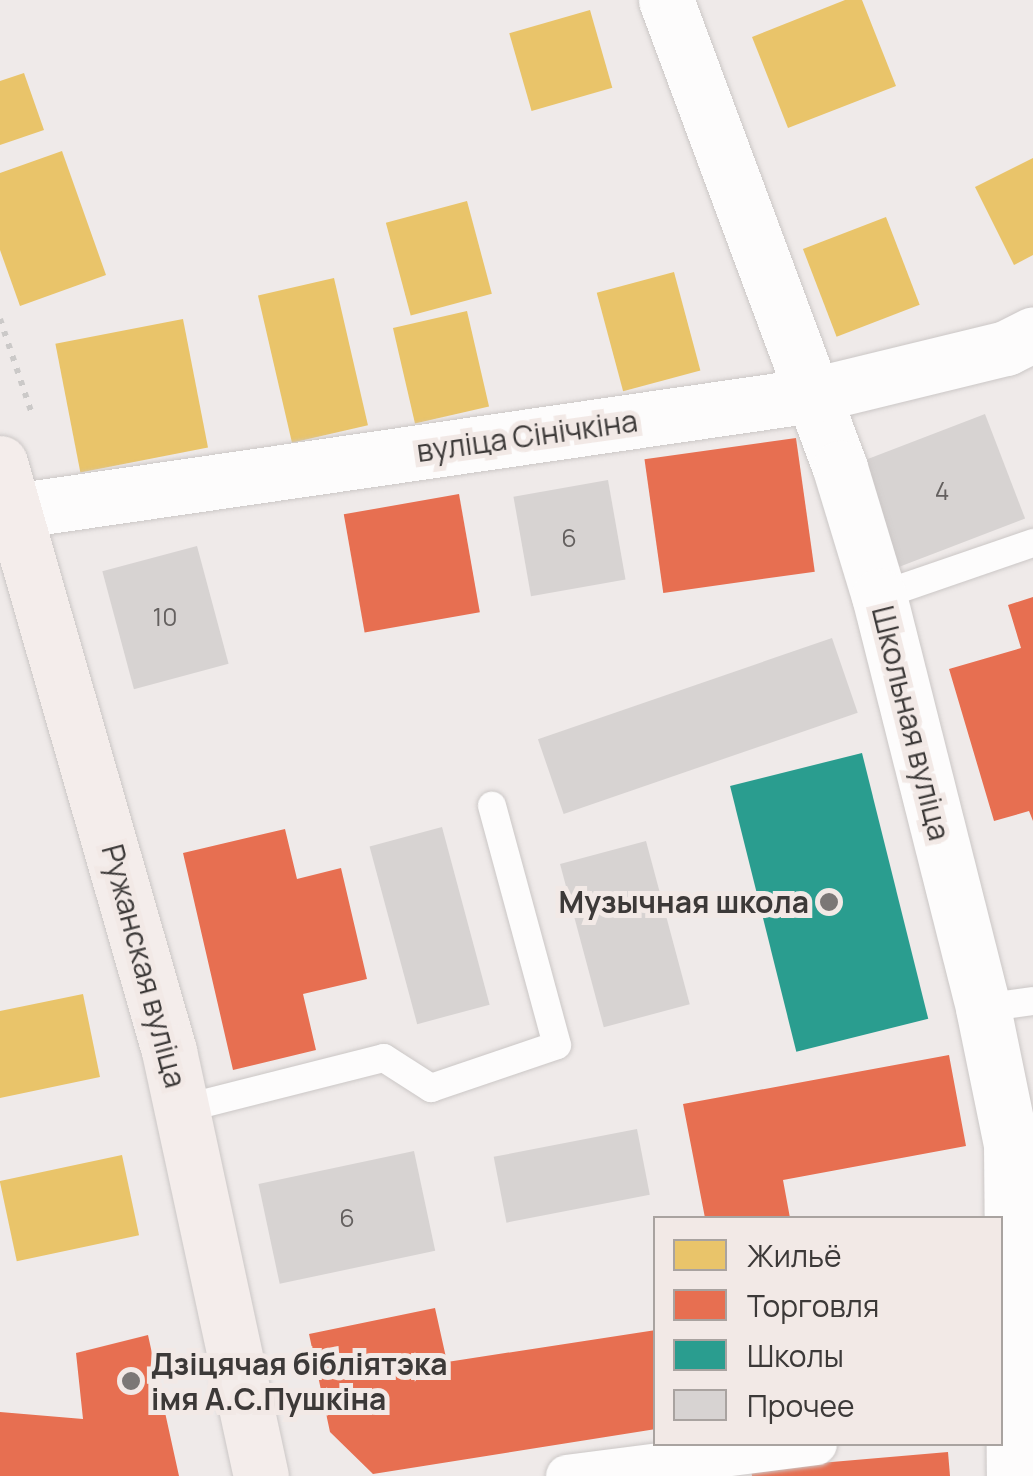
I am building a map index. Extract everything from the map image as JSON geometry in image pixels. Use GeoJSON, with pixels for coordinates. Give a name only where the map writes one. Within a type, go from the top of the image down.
{"type":"FeatureCollection","features":[{"type":"Feature","properties":{"kind":"main road","name":"Ружанская вуліца"},"geometry":{"type":"LineString","coordinates":[[5,495],[182,1108],[261,1476]]}},
{"type":"Feature","properties":{"kind":"street","name":"Школьная вуліца"},"geometry":{"type":"LineString","coordinates":[[666,0],[812,394],[1008,1005],[1022,1350],[1007,1419],[1014,1476]]}},
{"type":"Feature","properties":{"kind":"street","name":"вуліца Сінічкіна"},"geometry":{"type":"LineString","coordinates":[[5,495],[812,394],[1006,348],[1033,334]]}},
{"type":"Feature","properties":{"kind":"street"},"geometry":{"type":"LineString","coordinates":[[567,1476],[800,1446]]}},
{"type":"Feature","properties":{"kind":"lane"},"geometry":{"type":"LineString","coordinates":[[879,596],[1033,543]]}},
{"type":"Feature","properties":{"kind":"lane"},"geometry":{"type":"LineString","coordinates":[[182,1108],[384,1058],[431,1088],[558,1045],[492,806]]}},
{"type":"Feature","properties":{"kind":"path"},"geometry":{"type":"LineString","coordinates":[[0,319],[34,420]]}},
{"type":"Feature","properties":{"kind":"building: Жильё"},"geometry":{"type":"Polygon","coordinates":[[[845,0],[862,0],[896,86],[788,128],[752,37],[845,0]]]}},
{"type":"Feature","properties":{"kind":"building: Жильё"},"geometry":{"type":"Polygon","coordinates":[[[590,10],[612,88],[532,111],[509,33],[590,10]]]}},
{"type":"Feature","properties":{"kind":"building: Жильё"},"geometry":{"type":"Polygon","coordinates":[[[24,73],[44,130],[0,145],[0,81],[24,73]]]}},
{"type":"Feature","properties":{"kind":"building: Жильё"},"geometry":{"type":"Polygon","coordinates":[[[62,151],[106,275],[20,306],[0,250],[0,173],[62,151]]]}},
{"type":"Feature","properties":{"kind":"building: Жильё"},"geometry":{"type":"Polygon","coordinates":[[[1033,158],[1033,255],[1014,265],[975,187],[1033,158]]]}},
{"type":"Feature","properties":{"kind":"building: Жильё"},"geometry":{"type":"Polygon","coordinates":[[[467,201],[492,294],[411,315],[386,223],[467,201]]]}},
{"type":"Feature","properties":{"kind":"building: Жильё"},"geometry":{"type":"Polygon","coordinates":[[[886,217],[920,305],[837,337],[803,249],[886,217]]]}},
{"type":"Feature","properties":{"kind":"building: Жильё"},"geometry":{"type":"Polygon","coordinates":[[[674,272],[700,371],[623,391],[597,293],[674,272]]]}},
{"type":"Feature","properties":{"kind":"building: Жильё"},"geometry":{"type":"Polygon","coordinates":[[[334,278],[368,425],[292,443],[258,296],[334,278]]]}},
{"type":"Feature","properties":{"kind":"building: Жильё"},"geometry":{"type":"Polygon","coordinates":[[[467,311],[489,406],[415,424],[393,328],[467,311]]]}},
{"type":"Feature","properties":{"kind":"building: Жильё"},"geometry":{"type":"Polygon","coordinates":[[[183,319],[208,448],[80,472],[55,344],[183,319]]]}},
{"type":"Feature","properties":{"kind":"building: Жильё"},"geometry":{"type":"Polygon","coordinates":[[[83,994],[100,1077],[0,1098],[0,1011],[83,994]]]}},
{"type":"Feature","properties":{"kind":"building: Жильё"},"geometry":{"type":"Polygon","coordinates":[[[122,1155],[139,1235],[17,1261],[0,1181],[122,1155]]]}},
{"type":"Feature","properties":{"kind":"building: Торговля"},"geometry":{"type":"Polygon","coordinates":[[[796,438],[815,572],[663,593],[644,459],[796,438]]]}},
{"type":"Feature","properties":{"kind":"building: Торговля"},"geometry":{"type":"Polygon","coordinates":[[[459,494],[480,612],[365,632],[344,514],[459,494]]]}},
{"type":"Feature","properties":{"kind":"building: Торговля"},"geometry":{"type":"Polygon","coordinates":[[[1033,597],[1033,821],[1029,811],[994,821],[949,669],[1021,648],[1008,605],[1033,597]]]}},
{"type":"Feature","properties":{"kind":"building: Торговля"},"geometry":{"type":"Polygon","coordinates":[[[285,829],[297,879],[341,868],[367,979],[303,994],[316,1050],[233,1070],[183,853],[285,829]]]}},
{"type":"Feature","properties":{"kind":"building: Торговля"},"geometry":{"type":"Polygon","coordinates":[[[949,1055],[966,1146],[783,1180],[790,1216],[705,1216],[683,1104],[949,1055]]]}},
{"type":"Feature","properties":{"kind":"building: Торговля"},"geometry":{"type":"Polygon","coordinates":[[[435,1308],[447,1362],[653,1330],[653,1429],[373,1474],[330,1432],[309,1334],[435,1308]]]}},
{"type":"Feature","properties":{"kind":"building: Торговля"},"geometry":{"type":"Polygon","coordinates":[[[148,1335],[179,1476],[0,1476],[0,1412],[83,1419],[76,1353],[148,1335]]]}},
{"type":"Feature","properties":{"kind":"building: Торговля"},"geometry":{"type":"Polygon","coordinates":[[[948,1452],[950,1476],[752,1476],[751,1469],[948,1452]]]}},
{"type":"Feature","properties":{"kind":"building: Школы","name":"Музычная школа"},"geometry":{"type":"Polygon","coordinates":[[[862,753],[928,1019],[796,1052],[730,786],[862,753]]]}},
{"type":"Feature","properties":{"kind":"building: Прочее"},"geometry":{"type":"Polygon","coordinates":[[[985,414],[1025,519],[898,567],[858,463],[985,414]]]}},
{"type":"Feature","properties":{"kind":"building: Прочее"},"geometry":{"type":"Polygon","coordinates":[[[608,480],[626,579],[531,596],[513,497],[608,480]]]}},
{"type":"Feature","properties":{"kind":"building: Прочее"},"geometry":{"type":"Polygon","coordinates":[[[197,546],[229,664],[134,689],[102,571],[197,546]]]}},
{"type":"Feature","properties":{"kind":"building: Прочее"},"geometry":{"type":"Polygon","coordinates":[[[832,638],[858,713],[564,814],[538,739],[832,638]]]}},
{"type":"Feature","properties":{"kind":"building: Прочее"},"geometry":{"type":"Polygon","coordinates":[[[442,827],[490,1005],[417,1024],[370,846],[442,827]]]}},
{"type":"Feature","properties":{"kind":"building: Прочее"},"geometry":{"type":"Polygon","coordinates":[[[646,841],[690,1004],[604,1027],[560,864],[646,841]]]}},
{"type":"Feature","properties":{"kind":"building: Прочее"},"geometry":{"type":"Polygon","coordinates":[[[637,1129],[650,1195],[506,1223],[494,1157],[637,1129]]]}},
{"type":"Feature","properties":{"kind":"building: Прочее"},"geometry":{"type":"Polygon","coordinates":[[[414,1151],[435,1251],[280,1284],[258,1184],[414,1151]]]}},
{"type":"Feature","properties":{"kind":"place","name":"Музычная школа"},"geometry":{"type":"Point","coordinates":[829,902]}},
{"type":"Feature","properties":{"kind":"place","name":"Дзіцячая бібліятэка імя А.С.Пушкіна"},"geometry":{"type":"Point","coordinates":[131,1381]}}]}
